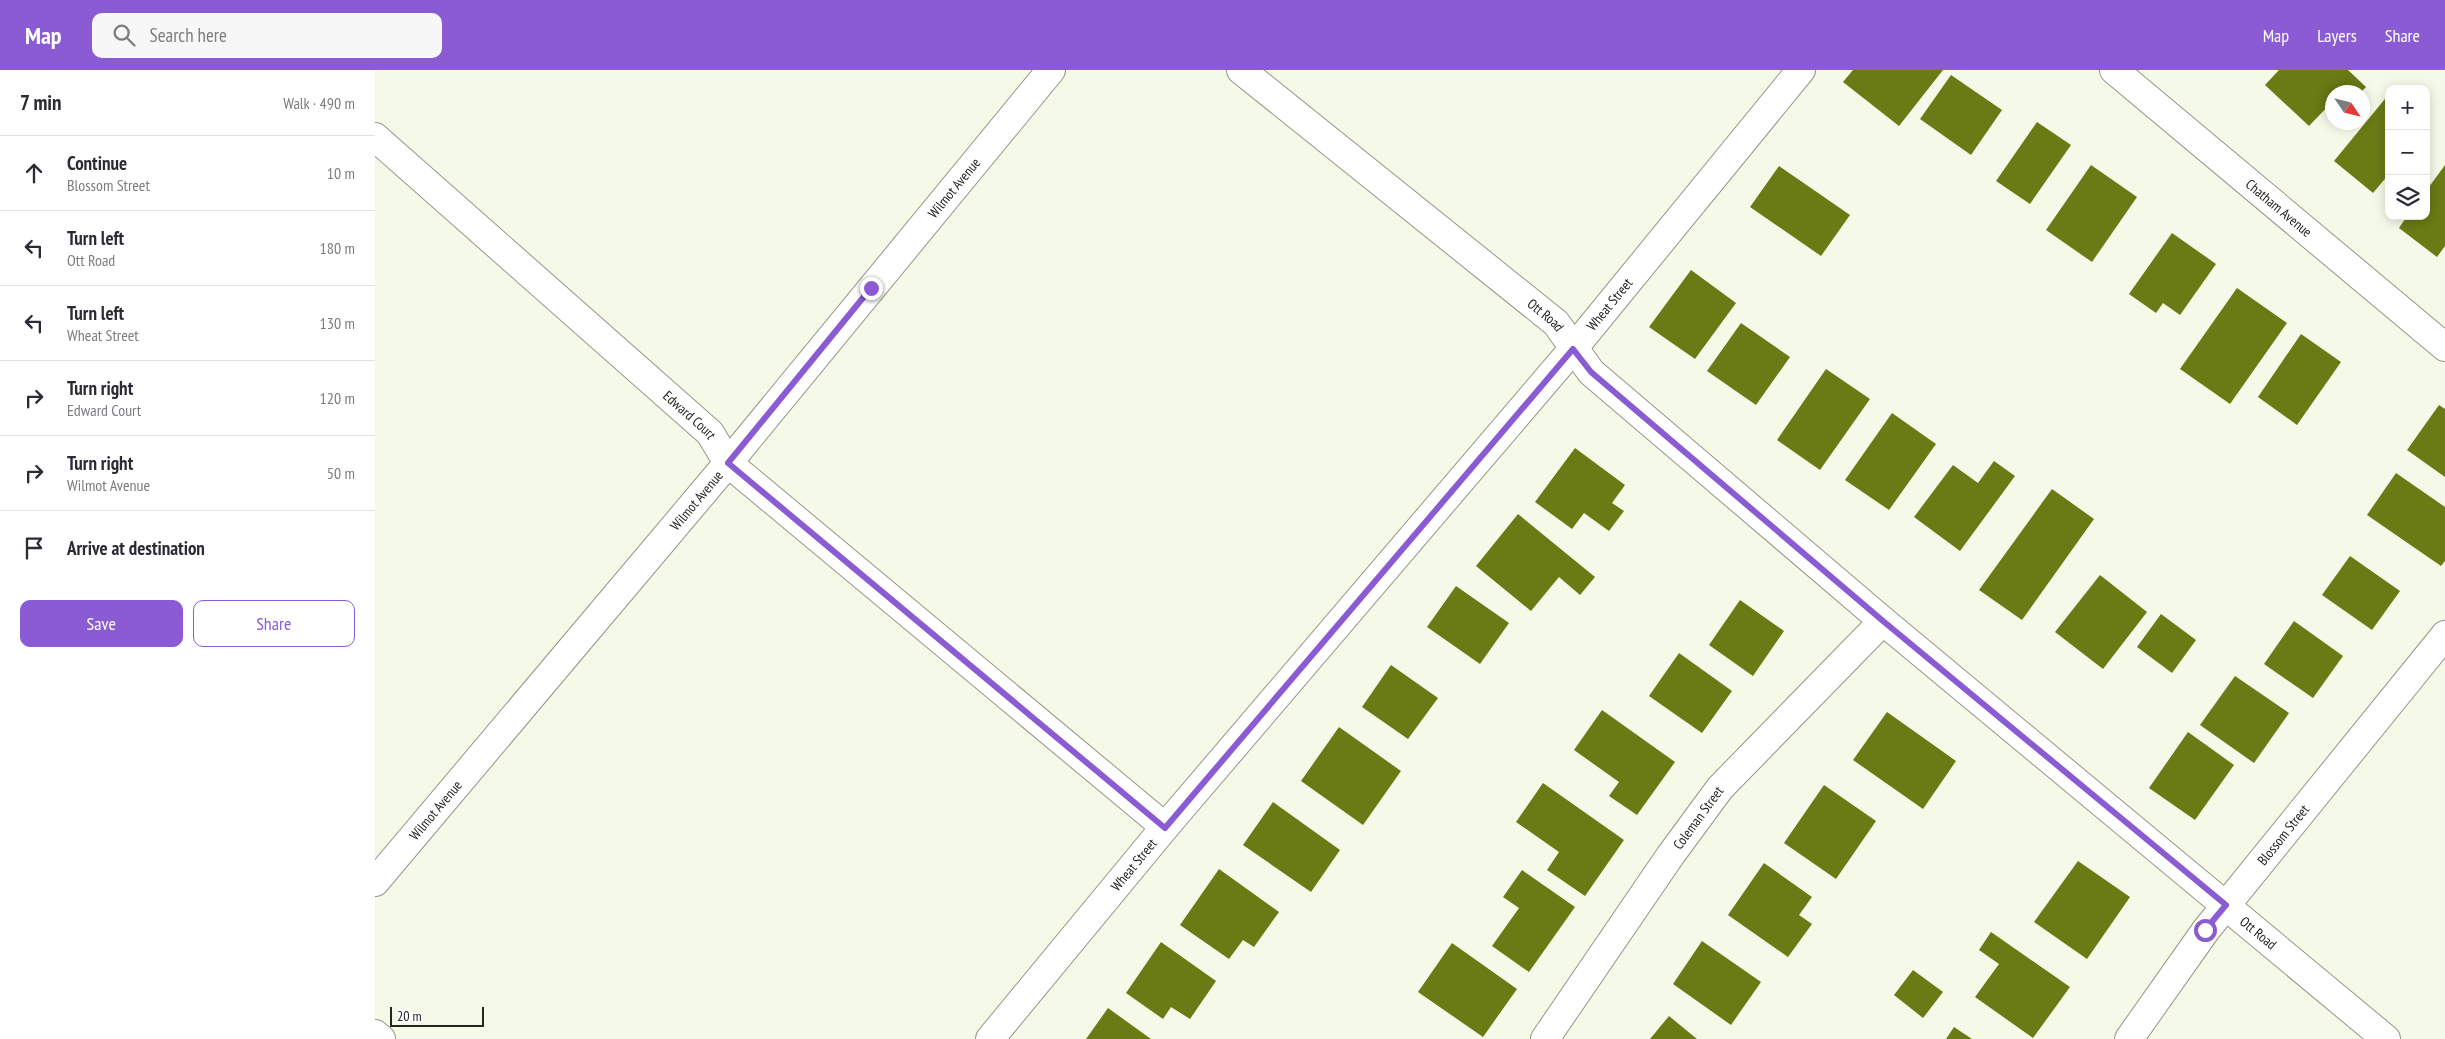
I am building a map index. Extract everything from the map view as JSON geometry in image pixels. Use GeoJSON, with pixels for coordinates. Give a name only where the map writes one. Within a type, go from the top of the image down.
{"type":"FeatureCollection","features":[{"type":"Feature","properties":{"kind":"street","name":"Wilmot Avenue"},"geometry":{"type":"LineString","coordinates":[[375,882],[728,463],[1051,70]]}},
{"type":"Feature","properties":{"kind":"street","name":"Ott Road"},"geometry":{"type":"LineString","coordinates":[[1241,70],[1556,324],[1591,372],[1883,621],[2385,1039]]}},
{"type":"Feature","properties":{"kind":"street","name":"Wheat Street"},"geometry":{"type":"LineString","coordinates":[[990,1039],[1165,828],[1573,349],[1801,70]]}},
{"type":"Feature","properties":{"kind":"street","name":"Chatham Avenue"},"geometry":{"type":"LineString","coordinates":[[2114,70],[2445,347]]}},
{"type":"Feature","properties":{"kind":"street","name":"Edward Court"},"geometry":{"type":"LineString","coordinates":[[375,137],[710,433],[728,463],[1165,828]]}},
{"type":"Feature","properties":{"kind":"street","name":"Coleman Street"},"geometry":{"type":"LineString","coordinates":[[1545,1039],[1670,856],[1720,788],[1883,621]]}},
{"type":"Feature","properties":{"kind":"street","name":"Blossom Street"},"geometry":{"type":"LineString","coordinates":[[2129,1039],[2205,930],[2445,635]]}},
{"type":"Feature","properties":{"kind":"street"},"geometry":{"type":"LineString","coordinates":[[375,1034],[381,1039]]}},
{"type":"Feature","properties":{"kind":"building"},"geometry":{"type":"Polygon","coordinates":[[[1853,70],[1943,70],[1899,126],[1843,82],[1853,70]]]}},
{"type":"Feature","properties":{"kind":"building"},"geometry":{"type":"Polygon","coordinates":[[[2279,70],[2348,70],[2364,85],[2325,85],[2325,109],[2309,126],[2265,85],[2279,70]]]}},
{"type":"Feature","properties":{"kind":"building"},"geometry":{"type":"Polygon","coordinates":[[[1951,75],[2002,110],[1971,155],[1920,119],[1951,75]]]}},
{"type":"Feature","properties":{"kind":"building"},"geometry":{"type":"Polygon","coordinates":[[[2385,99],[2385,179],[2373,193],[2334,161],[2359,130],[2370,130],[2370,117],[2385,99]]]}},
{"type":"Feature","properties":{"kind":"building"},"geometry":{"type":"Polygon","coordinates":[[[2037,122],[2071,145],[2030,204],[1996,181],[2037,122]]]}},
{"type":"Feature","properties":{"kind":"building"},"geometry":{"type":"Polygon","coordinates":[[[2091,165],[2137,197],[2092,262],[2046,230],[2091,165]]]}},
{"type":"Feature","properties":{"kind":"building"},"geometry":{"type":"Polygon","coordinates":[[[2445,165],[2445,246],[2437,257],[2399,228],[2404,220],[2430,220],[2430,186],[2445,165]]]}},
{"type":"Feature","properties":{"kind":"building"},"geometry":{"type":"Polygon","coordinates":[[[1779,166],[1850,215],[1821,256],[1750,207],[1779,166]]]}},
{"type":"Feature","properties":{"kind":"building"},"geometry":{"type":"Polygon","coordinates":[[[2172,233],[2216,264],[2180,315],[2163,303],[2156,313],[2129,294],[2172,233]]]}},
{"type":"Feature","properties":{"kind":"building"},"geometry":{"type":"Polygon","coordinates":[[[1691,270],[1736,303],[1695,359],[1649,327],[1691,270]]]}},
{"type":"Feature","properties":{"kind":"building"},"geometry":{"type":"Polygon","coordinates":[[[2237,288],[2287,323],[2230,404],[2180,369],[2237,288]]]}},
{"type":"Feature","properties":{"kind":"building"},"geometry":{"type":"Polygon","coordinates":[[[1741,323],[1790,357],[1756,405],[1707,371],[1741,323]]]}},
{"type":"Feature","properties":{"kind":"building"},"geometry":{"type":"Polygon","coordinates":[[[2301,334],[2341,362],[2297,425],[2258,397],[2301,334]]]}},
{"type":"Feature","properties":{"kind":"building"},"geometry":{"type":"Polygon","coordinates":[[[1826,369],[1870,399],[1820,470],[1777,440],[1826,369]]]}},
{"type":"Feature","properties":{"kind":"building"},"geometry":{"type":"Polygon","coordinates":[[[2439,405],[2445,409],[2445,477],[2407,450],[2439,405]]]}},
{"type":"Feature","properties":{"kind":"building"},"geometry":{"type":"Polygon","coordinates":[[[1892,413],[1936,444],[1889,510],[1845,480],[1892,413]]]}},
{"type":"Feature","properties":{"kind":"building"},"geometry":{"type":"Polygon","coordinates":[[[1575,448],[1625,485],[1612,503],[1624,511],[1609,531],[1584,513],[1572,529],[1535,502],[1575,448]]]}},
{"type":"Feature","properties":{"kind":"building"},"geometry":{"type":"Polygon","coordinates":[[[1994,461],[2015,476],[1960,551],[1914,517],[1953,465],[1978,483],[1994,461]]]}},
{"type":"Feature","properties":{"kind":"building"},"geometry":{"type":"Polygon","coordinates":[[[2396,473],[2445,507],[2445,561],[2441,566],[2367,515],[2396,473]]]}},
{"type":"Feature","properties":{"kind":"building"},"geometry":{"type":"Polygon","coordinates":[[[2052,489],[2094,519],[2022,620],[1979,590],[2052,489]]]}},
{"type":"Feature","properties":{"kind":"building"},"geometry":{"type":"Polygon","coordinates":[[[1518,514],[1595,577],[1580,595],[1559,577],[1531,611],[1476,566],[1518,514]]]}},
{"type":"Feature","properties":{"kind":"building"},"geometry":{"type":"Polygon","coordinates":[[[2350,556],[2400,591],[2372,630],[2322,595],[2350,556]]]}},
{"type":"Feature","properties":{"kind":"building"},"geometry":{"type":"Polygon","coordinates":[[[2100,575],[2147,612],[2103,669],[2055,632],[2100,575]]]}},
{"type":"Feature","properties":{"kind":"building"},"geometry":{"type":"Polygon","coordinates":[[[1456,586],[1509,623],[1480,664],[1427,627],[1456,586]]]}},
{"type":"Feature","properties":{"kind":"building"},"geometry":{"type":"Polygon","coordinates":[[[1740,600],[1784,631],[1753,676],[1709,645],[1740,600]]]}},
{"type":"Feature","properties":{"kind":"building"},"geometry":{"type":"Polygon","coordinates":[[[2161,614],[2196,640],[2172,673],[2137,647],[2161,614]]]}},
{"type":"Feature","properties":{"kind":"building"},"geometry":{"type":"Polygon","coordinates":[[[2294,621],[2343,656],[2313,698],[2264,664],[2294,621]]]}},
{"type":"Feature","properties":{"kind":"building"},"geometry":{"type":"Polygon","coordinates":[[[1679,653],[1732,691],[1702,733],[1649,696],[1679,653]]]}},
{"type":"Feature","properties":{"kind":"building"},"geometry":{"type":"Polygon","coordinates":[[[1391,665],[1438,698],[1408,739],[1362,707],[1391,665]]]}},
{"type":"Feature","properties":{"kind":"building"},"geometry":{"type":"Polygon","coordinates":[[[2235,676],[2289,713],[2254,763],[2200,725],[2235,676]]]}},
{"type":"Feature","properties":{"kind":"building"},"geometry":{"type":"Polygon","coordinates":[[[1602,710],[1675,762],[1637,815],[1609,796],[1619,782],[1574,750],[1602,710]]]}},
{"type":"Feature","properties":{"kind":"building"},"geometry":{"type":"Polygon","coordinates":[[[1887,712],[1956,761],[1923,809],[1853,760],[1887,712]]]}},
{"type":"Feature","properties":{"kind":"building"},"geometry":{"type":"Polygon","coordinates":[[[1339,727],[1401,771],[1363,825],[1301,781],[1339,727]]]}},
{"type":"Feature","properties":{"kind":"building"},"geometry":{"type":"Polygon","coordinates":[[[2188,732],[2234,765],[2195,820],[2149,788],[2188,732]]]}},
{"type":"Feature","properties":{"kind":"building"},"geometry":{"type":"Polygon","coordinates":[[[1543,783],[1624,840],[1585,896],[1547,870],[1559,852],[1516,822],[1543,783]]]}},
{"type":"Feature","properties":{"kind":"building"},"geometry":{"type":"Polygon","coordinates":[[[1824,785],[1876,821],[1836,879],[1784,843],[1824,785]]]}},
{"type":"Feature","properties":{"kind":"building"},"geometry":{"type":"Polygon","coordinates":[[[1273,802],[1340,850],[1311,892],[1243,845],[1273,802]]]}},
{"type":"Feature","properties":{"kind":"building"},"geometry":{"type":"Polygon","coordinates":[[[2078,861],[2130,897],[2087,959],[2034,922],[2078,861]]]}},
{"type":"Feature","properties":{"kind":"building"},"geometry":{"type":"Polygon","coordinates":[[[1764,863],[1812,897],[1799,915],[1812,924],[1788,957],[1728,915],[1764,863]]]}},
{"type":"Feature","properties":{"kind":"building"},"geometry":{"type":"Polygon","coordinates":[[[1219,869],[1279,912],[1254,947],[1243,940],[1229,959],[1180,925],[1219,869]]]}},
{"type":"Feature","properties":{"kind":"building"},"geometry":{"type":"Polygon","coordinates":[[[1522,870],[1575,907],[1529,972],[1492,946],[1519,908],[1503,897],[1522,870]]]}},
{"type":"Feature","properties":{"kind":"building"},"geometry":{"type":"Polygon","coordinates":[[[1991,932],[2070,987],[2033,1038],[1975,997],[1999,964],[1979,950],[1991,932]]]}},
{"type":"Feature","properties":{"kind":"building"},"geometry":{"type":"Polygon","coordinates":[[[1702,941],[1761,982],[1731,1025],[1673,984],[1702,941]]]}},
{"type":"Feature","properties":{"kind":"building"},"geometry":{"type":"Polygon","coordinates":[[[1161,942],[1216,981],[1190,1019],[1171,1007],[1163,1019],[1126,993],[1161,942]]]}},
{"type":"Feature","properties":{"kind":"building"},"geometry":{"type":"Polygon","coordinates":[[[1452,943],[1517,989],[1483,1037],[1418,992],[1452,943]]]}},
{"type":"Feature","properties":{"kind":"building"},"geometry":{"type":"Polygon","coordinates":[[[1913,970],[1943,992],[1923,1018],[1894,995],[1913,970]]]}},
{"type":"Feature","properties":{"kind":"building"},"geometry":{"type":"Polygon","coordinates":[[[1108,1008],[1151,1039],[1086,1039],[1108,1008]]]}},
{"type":"Feature","properties":{"kind":"building"},"geometry":{"type":"Polygon","coordinates":[[[1669,1016],[1697,1039],[1650,1039],[1669,1016]]]}},
{"type":"Feature","properties":{"kind":"building"},"geometry":{"type":"Polygon","coordinates":[[[1954,1027],[1972,1039],[1946,1039],[1954,1027]]]}},
{"type":"Feature","properties":{"kind":"route"},"geometry":{"type":"LineString","coordinates":[[871,288],[728,463],[1165,828],[1573,349],[1591,372],[1883,621],[2226,905],[2205,930]]}}]}
